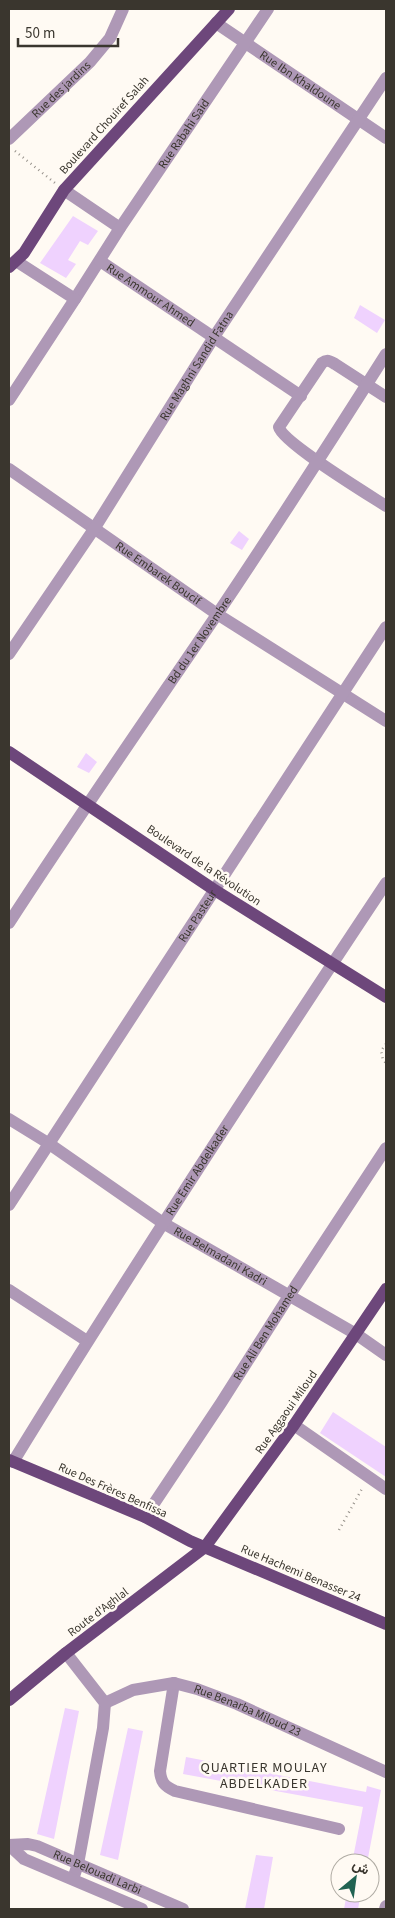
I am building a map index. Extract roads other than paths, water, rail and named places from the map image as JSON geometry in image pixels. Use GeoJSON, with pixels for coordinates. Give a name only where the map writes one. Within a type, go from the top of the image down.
{"type":"FeatureCollection","features":[{"type":"Feature","properties":{"kind":"main road","name":"Boulevard Chouiref Salah"},"geometry":{"type":"LineString","coordinates":[[12,264],[24,253],[64,190],[229,9]]}},
{"type":"Feature","properties":{"kind":"main road","name":"Boulevard de la Révolution"},"geometry":{"type":"LineString","coordinates":[[9,752],[84,808],[386,997]]}},
{"type":"Feature","properties":{"kind":"main road","name":"Rue Aggaoui Miloud"},"geometry":{"type":"LineString","coordinates":[[205,1547],[294,1425],[386,1289]]}},
{"type":"Feature","properties":{"kind":"main road","name":"Rue Des Frères Benfissa"},"geometry":{"type":"LineString","coordinates":[[11,1461],[144,1517],[205,1547]]}},
{"type":"Feature","properties":{"kind":"main road","name":"Rue Hachemi Benasser 24"},"geometry":{"type":"LineString","coordinates":[[205,1547],[386,1624]]}},
{"type":"Feature","properties":{"kind":"main road","name":"Route d'Aghlal"},"geometry":{"type":"LineString","coordinates":[[10,1697],[205,1547]]}},
{"type":"Feature","properties":{"kind":"street","name":"Rue des jardins"},"geometry":{"type":"LineString","coordinates":[[11,132],[90,62],[110,38],[123,9]]}},
{"type":"Feature","properties":{"kind":"street","name":"Rue Rabahi Said"},"geometry":{"type":"LineString","coordinates":[[75,299],[120,228],[268,9]]}},
{"type":"Feature","properties":{"kind":"street","name":"Rue Ibn Khaldoune"},"geometry":{"type":"LineString","coordinates":[[216,23],[386,138]]}},
{"type":"Feature","properties":{"kind":"street","name":"Rue Maghni Sandid Fatna"},"geometry":{"type":"LineString","coordinates":[[9,654],[94,529],[214,337],[386,78]]}},
{"type":"Feature","properties":{"kind":"street"},"geometry":{"type":"LineString","coordinates":[[64,190],[120,228]]}},
{"type":"Feature","properties":{"kind":"street","name":"Rue Ammour Ahmed"},"geometry":{"type":"LineString","coordinates":[[100,261],[301,396]]}},
{"type":"Feature","properties":{"kind":"street"},"geometry":{"type":"LineString","coordinates":[[9,400],[75,299],[12,264]]}},
{"type":"Feature","properties":{"kind":"street","name":"Bd du 1er Novembre"},"geometry":{"type":"LineString","coordinates":[[9,922],[318,462],[386,354]]}},
{"type":"Feature","properties":{"kind":"street"},"geometry":{"type":"LineString","coordinates":[[386,397],[329,360],[325,361],[281,424],[279,430],[318,462],[386,506]]}},
{"type":"Feature","properties":{"kind":"street","name":"Rue Embarek Boucif"},"geometry":{"type":"LineString","coordinates":[[9,469],[217,614],[386,721]]}},
{"type":"Feature","properties":{"kind":"street","name":"Rue Pasteur"},"geometry":{"type":"LineString","coordinates":[[9,1205],[386,627]]}},
{"type":"Feature","properties":{"kind":"street","name":"Rue Emir Abdelkader"},"geometry":{"type":"LineString","coordinates":[[11,1461],[163,1223],[386,883]]}},
{"type":"Feature","properties":{"kind":"street","name":"Rue Belmadani Kadri"},"geometry":{"type":"LineString","coordinates":[[9,1119],[48,1143],[163,1223],[356,1334],[386,1355]]}},
{"type":"Feature","properties":{"kind":"street","name":"Rue Ali Ben Mohamed"},"geometry":{"type":"LineString","coordinates":[[144,1517],[221,1403],[386,1148]]}},
{"type":"Feature","properties":{"kind":"street"},"geometry":{"type":"LineString","coordinates":[[9,1290],[87,1341]]}},
{"type":"Feature","properties":{"kind":"street"},"geometry":{"type":"LineString","coordinates":[[294,1425],[386,1489]]}},
{"type":"Feature","properties":{"kind":"street"},"geometry":{"type":"LineString","coordinates":[[66,1654],[105,1703],[103,1728],[78,1864],[73,1879]]}},
{"type":"Feature","properties":{"kind":"street"},"geometry":{"type":"LineString","coordinates":[[174,1683],[160,1771],[161,1779],[166,1787],[175,1791],[339,1829]]}},
{"type":"Feature","properties":{"kind":"street","name":"Rue Benarba Miloud 23"},"geometry":{"type":"LineString","coordinates":[[105,1703],[133,1690],[174,1683],[197,1689],[237,1704],[386,1772]]}},
{"type":"Feature","properties":{"kind":"street","name":"Rue Belouadi Larbi"},"geometry":{"type":"LineString","coordinates":[[9,1845],[28,1844],[37,1846],[183,1909]]}},
{"type":"Feature","properties":{"kind":"street","name":"Rue Belouadi Larbi"},"geometry":{"type":"LineString","coordinates":[[9,1845],[24,1859],[142,1909]]}},
{"type":"Feature","properties":{"kind":"district","name":"QUARTIER MOULAY ABDELKADER"},"geometry":{"type":"Point","coordinates":[264,1775]}}]}
